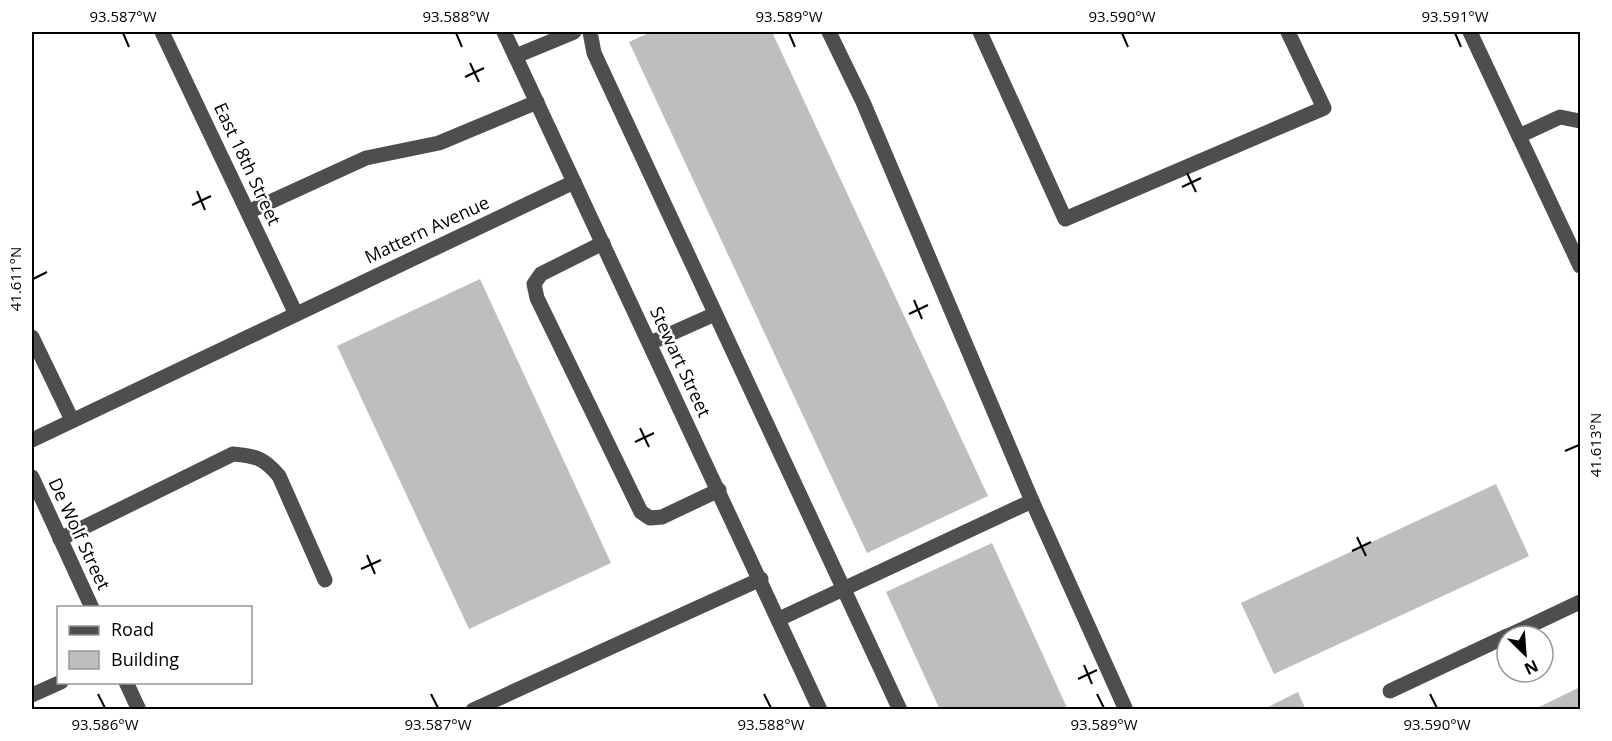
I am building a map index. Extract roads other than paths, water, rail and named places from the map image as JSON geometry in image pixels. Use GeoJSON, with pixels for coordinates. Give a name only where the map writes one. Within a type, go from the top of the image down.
{"type":"FeatureCollection","features":[{"type":"Feature","properties":{"kind":"street","name":"East 18th Street"},"geometry":{"type":"LineString","coordinates":[[162,32],[296,314]]}},
{"type":"Feature","properties":{"kind":"street","name":"Stewart Street"},"geometry":{"type":"LineString","coordinates":[[504,32],[761,579],[820,710]]}},
{"type":"Feature","properties":{"kind":"street"},"geometry":{"type":"LineString","coordinates":[[516,56],[574,32]]}},
{"type":"Feature","properties":{"kind":"street"},"geometry":{"type":"LineString","coordinates":[[590,32],[594,53],[900,710]]}},
{"type":"Feature","properties":{"kind":"street"},"geometry":{"type":"LineString","coordinates":[[829,32],[863,102],[1032,501],[1126,710]]}},
{"type":"Feature","properties":{"kind":"street"},"geometry":{"type":"LineString","coordinates":[[980,32],[1065,219],[1324,108],[1288,32]]}},
{"type":"Feature","properties":{"kind":"street"},"geometry":{"type":"LineString","coordinates":[[1470,32],[1581,266]]}},
{"type":"Feature","properties":{"kind":"street"},"geometry":{"type":"LineString","coordinates":[[248,212],[366,158],[439,143],[537,102]]}},
{"type":"Feature","properties":{"kind":"street"},"geometry":{"type":"LineString","coordinates":[[1520,136],[1560,117],[1581,121]]}},
{"type":"Feature","properties":{"kind":"street","name":"Mattern Avenue"},"geometry":{"type":"LineString","coordinates":[[32,440],[574,182]]}},
{"type":"Feature","properties":{"kind":"street"},"geometry":{"type":"LineString","coordinates":[[603,243],[541,274],[534,284],[537,298],[640,512],[650,518],[662,517],[719,490]]}},
{"type":"Feature","properties":{"kind":"street"},"geometry":{"type":"LineString","coordinates":[[650,342],[716,314]]}},
{"type":"Feature","properties":{"kind":"street"},"geometry":{"type":"LineString","coordinates":[[32,337],[72,420]]}},
{"type":"Feature","properties":{"kind":"street"},"geometry":{"type":"LineString","coordinates":[[60,539],[233,454],[252,456],[267,462],[279,476],[325,580]]}},
{"type":"Feature","properties":{"kind":"street","name":"De Wolf Street"},"geometry":{"type":"LineString","coordinates":[[32,477],[91,606]]}},
{"type":"Feature","properties":{"kind":"street"},"geometry":{"type":"LineString","coordinates":[[779,619],[1032,501]]}},
{"type":"Feature","properties":{"kind":"street"},"geometry":{"type":"LineString","coordinates":[[474,710],[761,579]]}},
{"type":"Feature","properties":{"kind":"street"},"geometry":{"type":"LineString","coordinates":[[1533,624],[1581,602]]}},
{"type":"Feature","properties":{"kind":"street"},"geometry":{"type":"LineString","coordinates":[[1390,691],[1495,642]]}},
{"type":"Feature","properties":{"kind":"street"},"geometry":{"type":"LineString","coordinates":[[32,695],[57,684]]}},
{"type":"Feature","properties":{"kind":"street"},"geometry":{"type":"LineString","coordinates":[[127,684],[139,710]]}}]}
